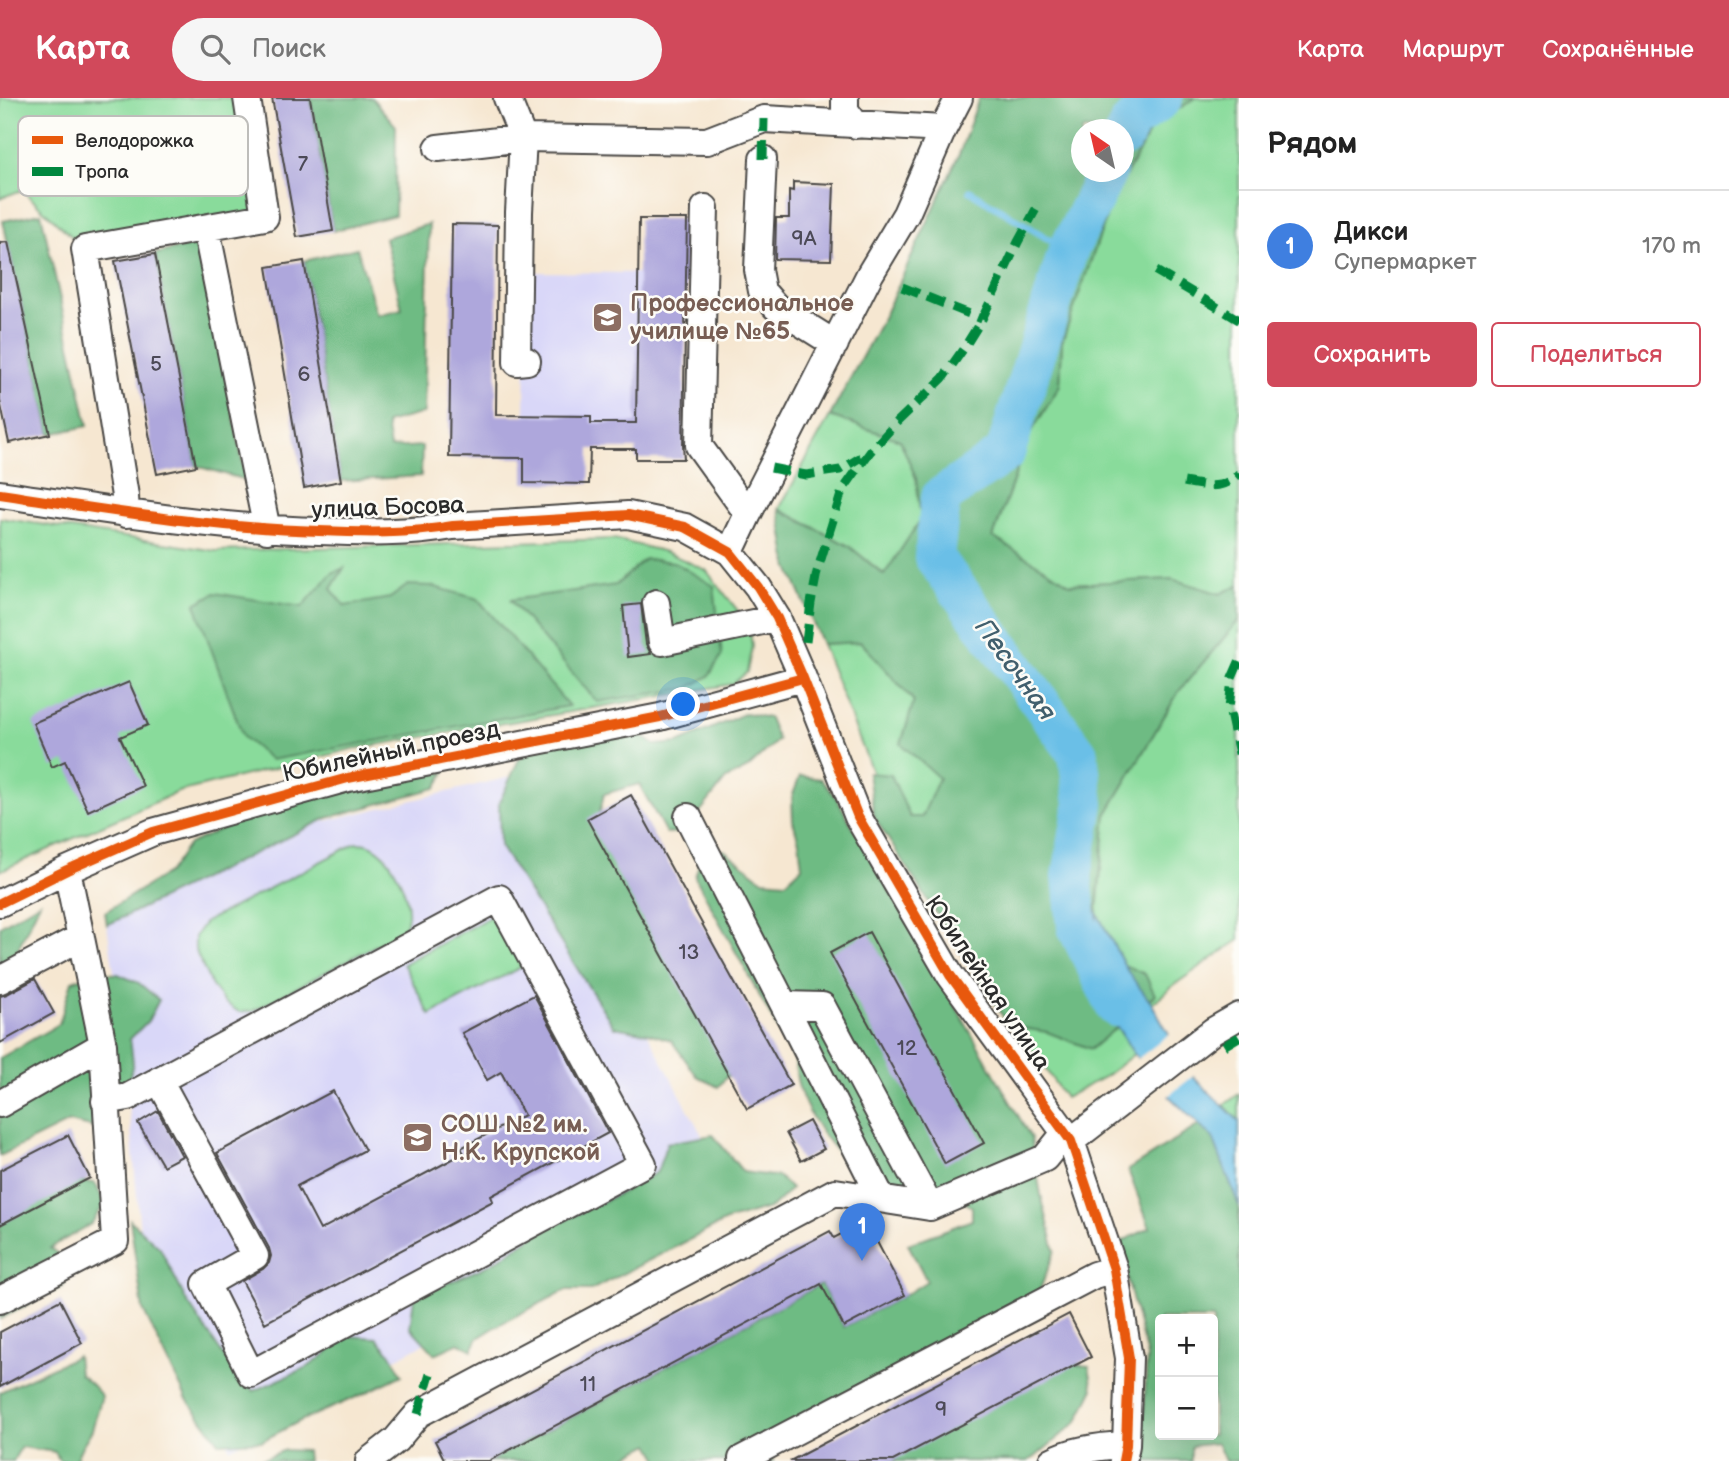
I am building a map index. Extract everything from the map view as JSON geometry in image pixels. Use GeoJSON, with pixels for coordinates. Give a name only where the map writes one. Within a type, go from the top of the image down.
{"type":"FeatureCollection","features":[{"type":"Feature","properties":{"kind":"street"},"geometry":{"type":"LineString","coordinates":[[126,513],[85,249],[265,217],[247,98]]}},
{"type":"Feature","properties":{"kind":"street"},"geometry":{"type":"LineString","coordinates":[[507,98],[523,138],[517,362],[527,361]]}},
{"type":"Feature","properties":{"kind":"street"},"geometry":{"type":"LineString","coordinates":[[845,98],[845,110],[856,125]]}},
{"type":"Feature","properties":{"kind":"street"},"geometry":{"type":"LineString","coordinates":[[730,552],[870,274],[906,214],[959,98]]}},
{"type":"Feature","properties":{"kind":"street"},"geometry":{"type":"LineString","coordinates":[[438,148],[523,138],[707,141],[764,109],[856,125],[943,129]]}},
{"type":"Feature","properties":{"kind":"street"},"geometry":{"type":"LineString","coordinates":[[763,159],[758,270],[762,291],[776,307],[835,344]]}},
{"type":"Feature","properties":{"kind":"street"},"geometry":{"type":"LineString","coordinates":[[705,208],[699,446],[748,514]]}},
{"type":"Feature","properties":{"kind":"street"},"geometry":{"type":"LineString","coordinates":[[205,228],[267,530]]}},
{"type":"Feature","properties":{"kind":"street","name":"улица Босова"},"geometry":{"type":"LineString","coordinates":[[0,494],[267,530],[376,533],[628,515],[685,527],[730,552]]}},
{"type":"Feature","properties":{"kind":"street","name":"Юбилейная улица"},"geometry":{"type":"LineString","coordinates":[[730,552],[758,587],[777,618],[858,817],[950,975],[1068,1137],[1114,1269],[1129,1358],[1124,1453]]}},
{"type":"Feature","properties":{"kind":"street"},"geometry":{"type":"LineString","coordinates":[[656,604],[662,642],[777,618]]}},
{"type":"Feature","properties":{"kind":"street","name":"Юбилейный проезд"},"geometry":{"type":"LineString","coordinates":[[0,903],[153,832],[348,778],[660,717],[803,678]]}},
{"type":"Feature","properties":{"kind":"street"},"geometry":{"type":"LineString","coordinates":[[688,817],[882,1199]]}},
{"type":"Feature","properties":{"kind":"street"},"geometry":{"type":"LineString","coordinates":[[0,1300],[115,1241],[103,1045],[67,870]]}},
{"type":"Feature","properties":{"kind":"street"},"geometry":{"type":"LineString","coordinates":[[106,1101],[128,1097],[159,1080],[499,898],[643,1164],[251,1374],[206,1284],[255,1256],[159,1080]]}},
{"type":"Feature","properties":{"kind":"street"},"geometry":{"type":"LineString","coordinates":[[0,980],[81,937]]}},
{"type":"Feature","properties":{"kind":"street"},"geometry":{"type":"LineString","coordinates":[[784,1005],[822,1006],[930,1207]]}},
{"type":"Feature","properties":{"kind":"street"},"geometry":{"type":"LineString","coordinates":[[369,1461],[402,1451],[418,1414],[835,1192],[930,1207],[1045,1158],[1068,1137],[1125,1100],[1213,1031],[1239,1016]]}},
{"type":"Feature","properties":{"kind":"street"},"geometry":{"type":"LineString","coordinates":[[0,1104],[103,1045]]}},
{"type":"Feature","properties":{"kind":"street"},"geometry":{"type":"LineString","coordinates":[[742,1459],[1094,1275],[1114,1269]]}},
{"type":"Feature","properties":{"kind":"street"},"geometry":{"type":"LineString","coordinates":[[1052,1461],[1065,1454],[1108,1446],[1124,1453]]}},
{"type":"Feature","properties":{"kind":"shaded area","name":"Профессиональное училище №65"},"geometry":{"type":"Polygon","coordinates":[[[639,219],[687,219],[684,459],[636,459],[636,449],[590,449],[589,484],[524,483],[527,272],[638,273],[639,219]]]}},
{"type":"Feature","properties":{"kind":"shaded area","name":"СОШ №2 им. Н.К. Крупской"},"geometry":{"type":"Polygon","coordinates":[[[510,777],[726,1180],[230,1449],[142,1253],[122,1027],[107,925],[313,824],[510,777]]]}},
{"type":"Feature","properties":{"kind":"green space"},"geometry":{"type":"Polygon","coordinates":[[[0,98],[247,98],[265,217],[85,249],[28,196],[248,196],[248,116],[18,116],[18,191],[0,198],[0,98]]]}},
{"type":"Feature","properties":{"kind":"green space"},"geometry":{"type":"Polygon","coordinates":[[[310,98],[372,98],[396,126],[395,215],[333,231],[310,98]]]}},
{"type":"Feature","properties":{"kind":"green space"},"geometry":{"type":"Polygon","coordinates":[[[979,98],[1195,98],[1152,127],[1134,160],[1134,119],[1071,119],[1071,182],[1122,182],[1112,201],[1062,342],[1060,385],[1029,436],[993,537],[1070,584],[1172,579],[1220,594],[1239,585],[1239,620],[1179,691],[1106,815],[1090,972],[1124,965],[1145,974],[1155,995],[1091,1049],[1047,1032],[1009,1026],[874,817],[868,773],[891,775],[910,817],[922,817],[939,778],[901,744],[914,701],[861,642],[822,644],[788,565],[779,509],[849,546],[884,575],[921,519],[916,478],[900,440],[830,416],[885,314],[960,152],[979,98]]]}},
{"type":"Feature","properties":{"kind":"green space"},"geometry":{"type":"Polygon","coordinates":[[[1195,98],[1239,98],[1239,585],[1220,594],[1172,579],[1070,584],[993,538],[1029,436],[1060,385],[1062,342],[1112,201],[1122,182],[1134,182],[1134,160],[1152,127],[1195,98]]]}},
{"type":"Feature","properties":{"kind":"green space"},"geometry":{"type":"Polygon","coordinates":[[[41,213],[88,426],[50,434],[3,221],[41,213]]]}},
{"type":"Feature","properties":{"kind":"green space"},"geometry":{"type":"Polygon","coordinates":[[[429,224],[424,413],[386,423],[390,448],[422,446],[421,476],[341,481],[304,261],[357,248],[377,315],[402,309],[385,238],[429,224]]]}},
{"type":"Feature","properties":{"kind":"green space"},"geometry":{"type":"Polygon","coordinates":[[[200,243],[246,480],[196,466],[155,254],[200,243]]]}},
{"type":"Feature","properties":{"kind":"green space"},"geometry":{"type":"Polygon","coordinates":[[[830,416],[900,440],[916,478],[921,519],[885,575],[849,546],[779,509],[830,416]]]}},
{"type":"Feature","properties":{"kind":"green space"},"geometry":{"type":"Polygon","coordinates":[[[0,518],[216,551],[614,539],[666,552],[706,570],[749,625],[752,646],[747,672],[733,684],[352,749],[178,792],[0,871],[0,518]]]}},
{"type":"Feature","properties":{"kind":"green space"},"geometry":{"type":"Polygon","coordinates":[[[645,559],[674,562],[714,586],[722,655],[709,676],[688,688],[597,702],[510,600],[616,585],[645,559]]]}},
{"type":"Feature","properties":{"kind":"green space"},"geometry":{"type":"Polygon","coordinates":[[[344,568],[331,589],[345,606],[390,598],[408,585],[431,586],[478,599],[569,706],[271,760],[243,737],[195,604],[215,593],[302,607],[332,573],[344,568]]]}},
{"type":"Feature","properties":{"kind":"green space"},"geometry":{"type":"Polygon","coordinates":[[[1239,620],[1239,940],[1174,985],[1152,1004],[1128,972],[1097,913],[1106,815],[1179,691],[1239,620]]]}},
{"type":"Feature","properties":{"kind":"green space"},"geometry":{"type":"Polygon","coordinates":[[[861,642],[914,701],[901,744],[940,778],[1106,1009],[1134,1054],[1106,1076],[1065,1098],[974,963],[893,825],[822,644],[861,642]]]}},
{"type":"Feature","properties":{"kind":"green space"},"geometry":{"type":"Polygon","coordinates":[[[746,713],[769,718],[778,740],[748,768],[726,779],[700,812],[689,832],[666,833],[639,784],[604,794],[597,824],[731,1072],[718,1087],[697,1076],[671,1040],[614,1027],[500,846],[499,803],[519,759],[540,744],[631,728],[655,745],[678,743],[746,713]]]}},
{"type":"Feature","properties":{"kind":"green space"},"geometry":{"type":"Polygon","coordinates":[[[445,772],[436,788],[327,818],[107,925],[105,912],[169,872],[189,844],[288,798],[445,772]]]}},
{"type":"Feature","properties":{"kind":"green space"},"geometry":{"type":"Polygon","coordinates":[[[800,776],[821,779],[837,799],[1031,1138],[1055,1251],[1039,1292],[769,1452],[773,1461],[660,1461],[650,1444],[617,1461],[489,1461],[821,1284],[844,1327],[927,1281],[908,1244],[972,1220],[972,1207],[945,1192],[919,1186],[898,1187],[862,1173],[823,1135],[805,1104],[798,1085],[795,1061],[695,877],[702,854],[724,850],[763,880],[786,882],[802,867],[793,821],[792,797],[800,776]]]}},
{"type":"Feature","properties":{"kind":"green space"},"geometry":{"type":"Polygon","coordinates":[[[356,843],[368,844],[379,851],[393,867],[403,888],[408,908],[408,919],[401,932],[253,1011],[239,1012],[224,1002],[212,986],[195,950],[195,936],[205,922],[356,843]]]}},
{"type":"Feature","properties":{"kind":"green space"},"geometry":{"type":"Polygon","coordinates":[[[40,902],[15,955],[0,963],[0,926],[40,902]]]}},
{"type":"Feature","properties":{"kind":"green space"},"geometry":{"type":"Polygon","coordinates":[[[495,914],[523,966],[430,1015],[403,964],[495,914]]]}},
{"type":"Feature","properties":{"kind":"green space"},"geometry":{"type":"Polygon","coordinates":[[[94,973],[118,974],[139,983],[159,1000],[148,1021],[130,1039],[133,1062],[128,1085],[100,1129],[69,1122],[0,1156],[0,1058],[59,1024],[72,981],[94,973]]]}},
{"type":"Feature","properties":{"kind":"green space"},"geometry":{"type":"Polygon","coordinates":[[[1239,1094],[1239,1121],[1224,1105],[1239,1094]]]}},
{"type":"Feature","properties":{"kind":"green space"},"geometry":{"type":"Polygon","coordinates":[[[1199,1125],[1213,1138],[1239,1206],[1239,1461],[1225,1461],[1217,1443],[1191,1446],[1191,1461],[1142,1461],[1147,1356],[1118,1243],[1150,1228],[1128,1170],[1199,1125]]]}},
{"type":"Feature","properties":{"kind":"green space"},"geometry":{"type":"Polygon","coordinates":[[[713,1135],[743,1172],[779,1177],[791,1189],[772,1207],[726,1221],[591,1290],[566,1290],[478,1338],[472,1350],[459,1343],[435,1354],[410,1327],[414,1298],[491,1264],[540,1232],[621,1193],[657,1172],[667,1143],[713,1135]]]}},
{"type":"Feature","properties":{"kind":"green space"},"geometry":{"type":"Polygon","coordinates":[[[72,1181],[95,1183],[105,1204],[91,1224],[50,1248],[69,1262],[64,1286],[0,1319],[0,1219],[72,1181]]]}},
{"type":"Feature","properties":{"kind":"green space"},"geometry":{"type":"Polygon","coordinates":[[[130,1220],[160,1248],[186,1300],[229,1364],[254,1391],[308,1367],[350,1336],[377,1338],[391,1354],[402,1375],[262,1441],[220,1443],[186,1398],[143,1310],[130,1220]]]}},
{"type":"Feature","properties":{"kind":"green space"},"geometry":{"type":"Polygon","coordinates":[[[77,1356],[79,1374],[102,1396],[92,1430],[75,1461],[60,1461],[55,1452],[21,1447],[13,1461],[0,1461],[0,1392],[77,1356]]]}},
{"type":"Feature","properties":{"kind":"green space"},"geometry":{"type":"Polygon","coordinates":[[[1066,1364],[1089,1366],[1093,1390],[1078,1421],[1034,1458],[1027,1461],[891,1461],[1066,1364]]]}},
{"type":"Feature","properties":{"kind":"green space"},"geometry":{"type":"Polygon","coordinates":[[[285,1450],[306,1451],[307,1461],[258,1461],[285,1450]]]}},
{"type":"Feature","properties":{"kind":"water"},"geometry":{"type":"Polygon","coordinates":[[[1097,913],[1128,972],[1152,1004],[1194,1078],[1239,1121],[1239,1206],[1213,1138],[1171,1098],[1134,1054],[1106,1009],[1089,973],[1097,913]]]}},
{"type":"Feature","properties":{"kind":"pier"},"geometry":{"type":"Polygon","coordinates":[[[1172,1032],[1196,1074],[1167,1097],[1135,1061],[1172,1032]]]}},
{"type":"Feature","properties":{"kind":"building"},"geometry":{"type":"Polygon","coordinates":[[[272,98],[310,98],[333,231],[297,237],[272,98]]]}},
{"type":"Feature","properties":{"kind":"building"},"geometry":{"type":"Polygon","coordinates":[[[793,182],[834,184],[831,260],[775,259],[776,218],[789,218],[789,190],[793,191],[793,182]]]}},
{"type":"Feature","properties":{"kind":"building"},"geometry":{"type":"Polygon","coordinates":[[[639,219],[687,219],[684,459],[636,459],[636,449],[590,449],[589,484],[524,483],[524,458],[449,457],[452,224],[498,225],[496,415],[591,416],[591,423],[636,423],[639,219]]]}},
{"type":"Feature","properties":{"kind":"building"},"geometry":{"type":"Polygon","coordinates":[[[8,242],[50,434],[9,443],[0,401],[0,243],[8,242]]]}},
{"type":"Feature","properties":{"kind":"building"},"geometry":{"type":"Polygon","coordinates":[[[155,254],[196,466],[157,474],[115,261],[155,254]]]}},
{"type":"Feature","properties":{"kind":"building"},"geometry":{"type":"Polygon","coordinates":[[[304,261],[341,481],[304,488],[267,267],[304,261]]]}},
{"type":"Feature","properties":{"kind":"building"},"geometry":{"type":"Polygon","coordinates":[[[641,604],[646,644],[651,654],[628,657],[623,606],[641,604]]]}},
{"type":"Feature","properties":{"kind":"building"},"geometry":{"type":"Polygon","coordinates":[[[129,682],[148,725],[120,737],[143,786],[88,811],[65,761],[52,767],[33,723],[129,682]]]}},
{"type":"Feature","properties":{"kind":"building"},"geometry":{"type":"Polygon","coordinates":[[[631,795],[791,1085],[747,1109],[587,819],[631,795]]]}},
{"type":"Feature","properties":{"kind":"building"},"geometry":{"type":"Polygon","coordinates":[[[869,932],[984,1143],[945,1164],[830,953],[869,932]]]}},
{"type":"Feature","properties":{"kind":"building"},"geometry":{"type":"Polygon","coordinates":[[[35,979],[54,1013],[0,1043],[0,996],[35,979]]]}},
{"type":"Feature","properties":{"kind":"building"},"geometry":{"type":"Polygon","coordinates":[[[534,995],[608,1133],[491,1196],[493,1201],[265,1323],[242,1281],[269,1263],[269,1248],[217,1153],[333,1091],[365,1150],[297,1186],[320,1230],[464,1153],[461,1148],[524,1115],[501,1072],[487,1080],[462,1033],[534,995]]]}},
{"type":"Feature","properties":{"kind":"building"},"geometry":{"type":"Polygon","coordinates":[[[158,1111],[182,1156],[163,1166],[138,1123],[158,1111]]]}},
{"type":"Feature","properties":{"kind":"building"},"geometry":{"type":"Polygon","coordinates":[[[809,1121],[824,1149],[801,1161],[786,1133],[809,1121]]]}},
{"type":"Feature","properties":{"kind":"building"},"geometry":{"type":"Polygon","coordinates":[[[68,1135],[90,1178],[0,1225],[0,1170],[68,1135]]]}},
{"type":"Feature","properties":{"kind":"building"},"geometry":{"type":"Polygon","coordinates":[[[866,1221],[905,1295],[844,1327],[821,1284],[489,1461],[445,1461],[435,1441],[830,1231],[834,1238],[866,1221]]]}},
{"type":"Feature","properties":{"kind":"building"},"geometry":{"type":"Polygon","coordinates":[[[60,1300],[82,1343],[0,1387],[0,1332],[60,1300]]]}},
{"type":"Feature","properties":{"kind":"building"},"geometry":{"type":"Polygon","coordinates":[[[1069,1314],[1091,1357],[893,1461],[790,1461],[1069,1314]]]}},
{"type":"Feature","properties":{"kind":"waterway","name":"Песочная"},"geometry":{"type":"LineString","coordinates":[[1134,120],[1163,98]]}},
{"type":"Feature","properties":{"kind":"waterway","name":"Песочная"},"geometry":{"type":"LineString","coordinates":[[1102,182],[1068,251],[1005,453],[941,497],[934,557],[1078,754],[1084,804],[1072,876],[1077,927],[1116,1007]]}},
{"type":"Feature","properties":{"kind":"waterway"},"geometry":{"type":"LineString","coordinates":[[970,191],[1068,251]]}},
{"type":"Feature","properties":{"kind":"marked path"},"geometry":{"type":"LineString","coordinates":[[763,159],[764,119]]}},
{"type":"Feature","properties":{"kind":"marked path"},"geometry":{"type":"LineString","coordinates":[[806,642],[817,572],[842,491],[870,452],[943,378],[964,348],[982,319],[1036,209]]}},
{"type":"Feature","properties":{"kind":"marked path"},"geometry":{"type":"LineString","coordinates":[[1156,271],[1239,320]]}},
{"type":"Feature","properties":{"kind":"marked path"},"geometry":{"type":"LineString","coordinates":[[902,287],[982,319]]}},
{"type":"Feature","properties":{"kind":"marked path"},"geometry":{"type":"LineString","coordinates":[[771,468],[806,475],[840,470],[861,457]]}},
{"type":"Feature","properties":{"kind":"marked path"},"geometry":{"type":"LineString","coordinates":[[1184,482],[1220,485],[1239,473]]}},
{"type":"Feature","properties":{"kind":"marked path"},"geometry":{"type":"LineString","coordinates":[[1239,662],[1232,678],[1229,709],[1239,754]]}},
{"type":"Feature","properties":{"kind":"marked path"},"geometry":{"type":"LineString","coordinates":[[1224,1046],[1239,1037]]}},
{"type":"Feature","properties":{"kind":"marked path"},"geometry":{"type":"LineString","coordinates":[[418,1414],[430,1374]]}},
{"type":"Feature","properties":{"kind":"cycle path"},"geometry":{"type":"LineString","coordinates":[[0,494],[199,522],[336,532],[403,532],[453,526],[628,515],[685,527],[730,552],[758,587],[777,618],[858,817],[950,975],[1071,1141],[1114,1269],[1129,1358],[1123,1461]]}},
{"type":"Feature","properties":{"kind":"cycle path"},"geometry":{"type":"LineString","coordinates":[[0,903],[153,832],[348,778],[660,717],[803,678]]}},
{"type":"Feature","properties":{"kind":"place","name":"Профессиональное училище №65"},"geometry":{"type":"Point","coordinates":[607,317]}},
{"type":"Feature","properties":{"kind":"place","name":"СОШ №2 им. Н.К. Крупской"},"geometry":{"type":"Point","coordinates":[418,1138]}},
{"type":"Feature","properties":{"kind":"place","name":"Дикси"},"geometry":{"type":"Point","coordinates":[862,1261]}}]}
